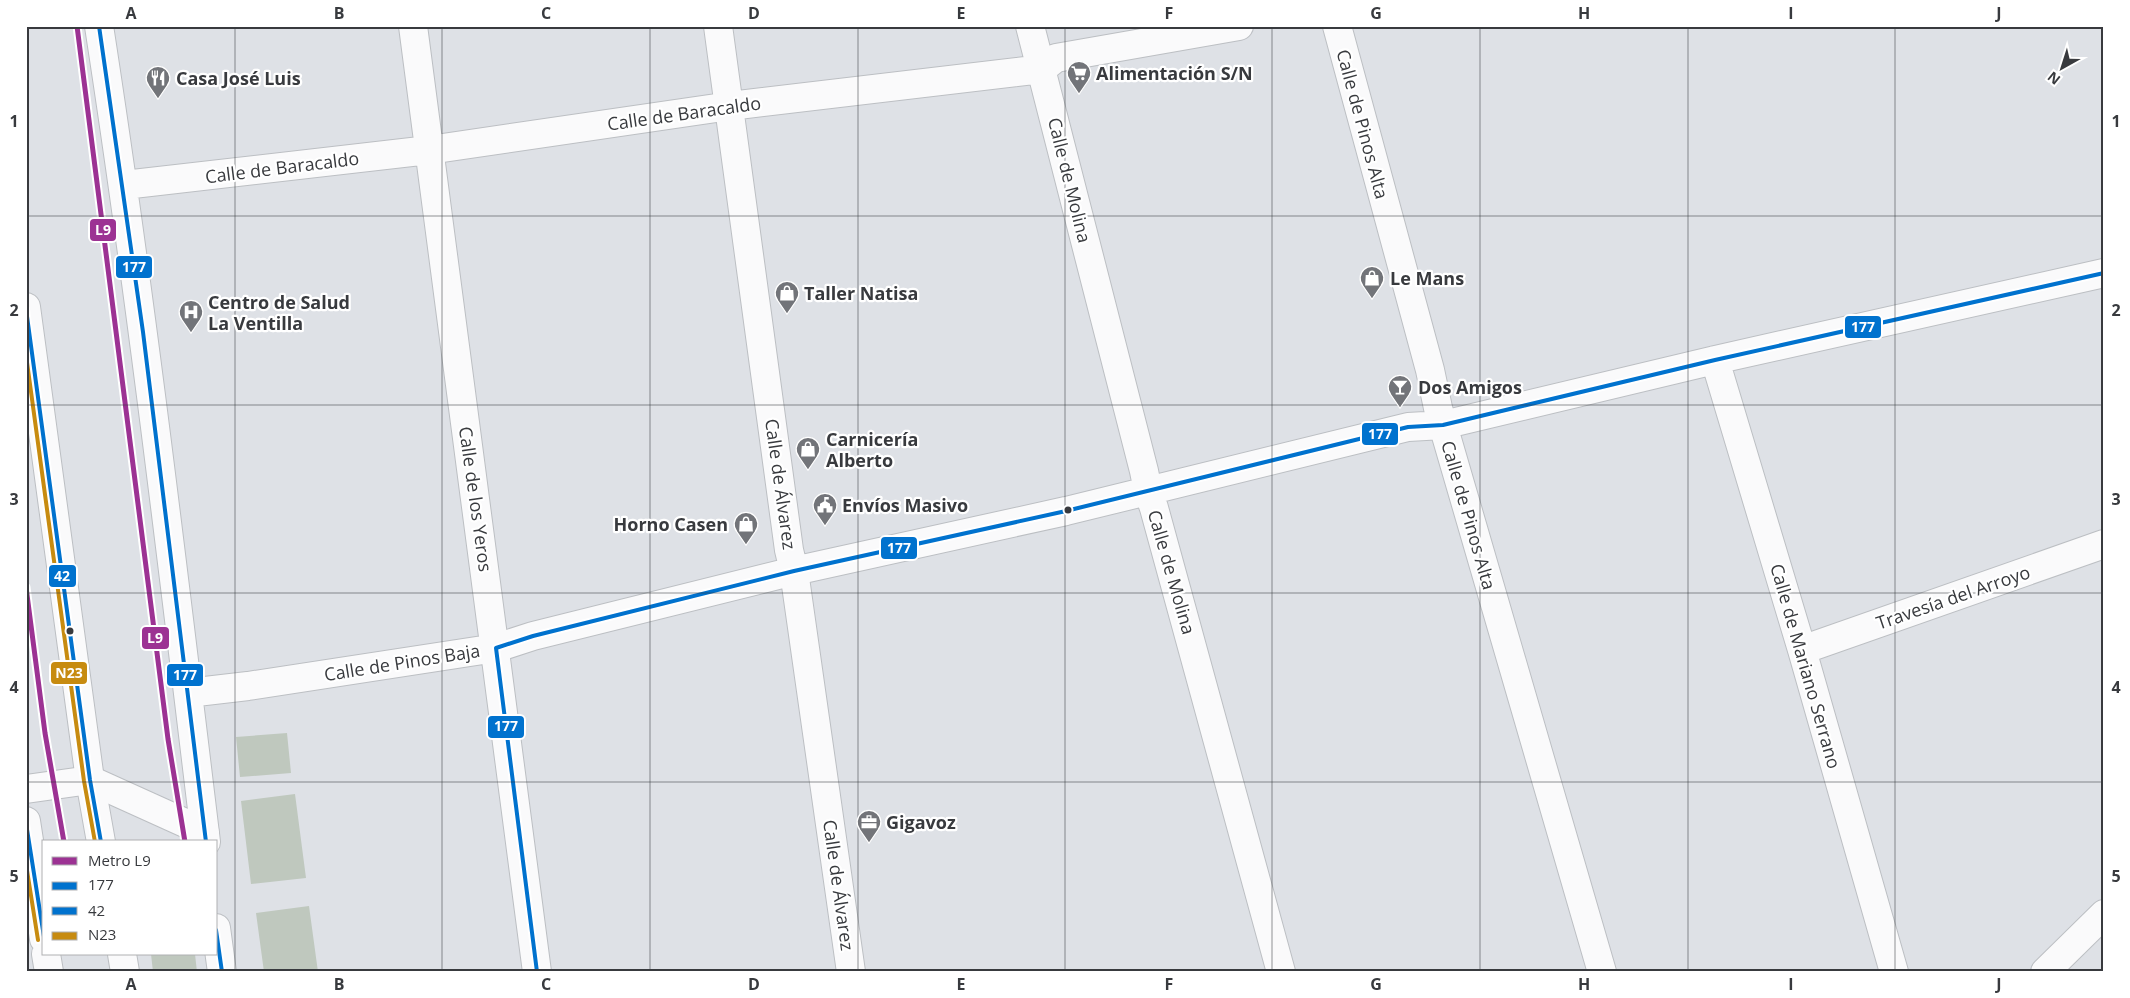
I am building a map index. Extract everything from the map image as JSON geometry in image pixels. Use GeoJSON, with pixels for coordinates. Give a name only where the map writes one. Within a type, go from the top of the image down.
{"type":"FeatureCollection","features":[{"type":"Feature","properties":{"kind":"street"},"geometry":{"type":"LineString","coordinates":[[99,26],[124,185],[205,837]]}},
{"type":"Feature","properties":{"kind":"street","name":"Calle de los Yeros"},"geometry":{"type":"LineString","coordinates":[[413,26],[537,972]]}},
{"type":"Feature","properties":{"kind":"street","name":"Calle de Álvarez"},"geometry":{"type":"LineString","coordinates":[[718,26],[789,550],[794,571],[851,972]]}},
{"type":"Feature","properties":{"kind":"street","name":"Calle de Molina"},"geometry":{"type":"LineString","coordinates":[[1030,26],[1148,491],[1282,972]]}},
{"type":"Feature","properties":{"kind":"street","name":"Calle de Baracaldo"},"geometry":{"type":"LineString","coordinates":[[124,185],[429,150],[730,106],[1042,69],[1056,58],[1238,26]]}},
{"type":"Feature","properties":{"kind":"street","name":"Calle de Pinos Alta"},"geometry":{"type":"LineString","coordinates":[[1337,26],[1430,370],[1443,425],[1602,972]]}},
{"type":"Feature","properties":{"kind":"street","name":"Calle de Pinos Baja"},"geometry":{"type":"LineString","coordinates":[[188,693],[248,686],[496,648],[533,636],[794,571],[1066,511],[1408,427],[1443,425],[1715,360],[2104,273]]}},
{"type":"Feature","properties":{"kind":"street"},"geometry":{"type":"LineString","coordinates":[[26,306],[90,780],[101,840]]}},
{"type":"Feature","properties":{"kind":"street","name":"Calle de Mariano Serrano"},"geometry":{"type":"LineString","coordinates":[[1715,360],[1802,650],[1894,972]]}},
{"type":"Feature","properties":{"kind":"street","name":"Travesía del Arroyo"},"geometry":{"type":"LineString","coordinates":[[1802,650],[2104,544]]}},
{"type":"Feature","properties":{"kind":"street"},"geometry":{"type":"LineString","coordinates":[[26,789],[90,780],[205,837]]}},
{"type":"Feature","properties":{"kind":"street"},"geometry":{"type":"LineString","coordinates":[[26,821],[42,926]]}},
{"type":"Feature","properties":{"kind":"street"},"geometry":{"type":"LineString","coordinates":[[2047,971],[2104,914]]}},
{"type":"Feature","properties":{"kind":"street"},"geometry":{"type":"LineString","coordinates":[[218,943],[222,972]]}},
{"type":"Feature","properties":{"kind":"street"},"geometry":{"type":"LineString","coordinates":[[46,956],[49,972]]}},
{"type":"Feature","properties":{"kind":"street"},"geometry":{"type":"LineString","coordinates":[[122,956],[125,972]]}},
{"type":"Feature","properties":{"kind":"shaded area"},"geometry":{"type":"Polygon","coordinates":[[[287,733],[291,773],[240,777],[236,737],[287,733]]]}},
{"type":"Feature","properties":{"kind":"shaded area"},"geometry":{"type":"Polygon","coordinates":[[[295,794],[306,878],[251,884],[241,801],[295,794]]]}},
{"type":"Feature","properties":{"kind":"shaded area"},"geometry":{"type":"Polygon","coordinates":[[[309,906],[318,972],[264,972],[256,913],[309,906]]]}},
{"type":"Feature","properties":{"kind":"shaded area"},"geometry":{"type":"Polygon","coordinates":[[[151,956],[195,956],[197,972],[153,972],[151,956]]]}},
{"type":"Feature","properties":{"kind":"metro line","name":"L9"},"geometry":{"type":"LineString","coordinates":[[77,26],[168,739],[185,840]]}},
{"type":"Feature","properties":{"kind":"metro line","name":"L9"},"geometry":{"type":"LineString","coordinates":[[26,587],[45,733],[64,840]]}},
{"type":"Feature","properties":{"kind":"transit line","name":"177"},"geometry":{"type":"LineString","coordinates":[[99,26],[143,332],[206,840]]}},
{"type":"Feature","properties":{"kind":"transit line","name":"177"},"geometry":{"type":"LineString","coordinates":[[537,972],[496,648],[533,636],[794,571],[1066,511],[1408,427],[1443,425],[1715,360],[2104,273]]}},
{"type":"Feature","properties":{"kind":"transit line","name":"42"},"geometry":{"type":"LineString","coordinates":[[26,309],[90,780],[101,840]]}},
{"type":"Feature","properties":{"kind":"transit line","name":"N23"},"geometry":{"type":"LineString","coordinates":[[26,355],[84,781],[95,840]]}},
{"type":"Feature","properties":{"kind":"transit line","name":"42"},"geometry":{"type":"LineString","coordinates":[[26,823],[42,924]]}},
{"type":"Feature","properties":{"kind":"transit line","name":"N23"},"geometry":{"type":"LineString","coordinates":[[26,864],[38,940]]}},
{"type":"Feature","properties":{"kind":"transit line","name":"177"},"geometry":{"type":"LineString","coordinates":[[218,944],[222,972]]}},
{"type":"Feature","properties":{"kind":"place","name":"Alimentación S/N"},"geometry":{"type":"Point","coordinates":[1079,94]}},
{"type":"Feature","properties":{"kind":"place","name":"Casa José Luis"},"geometry":{"type":"Point","coordinates":[158,99]}},
{"type":"Feature","properties":{"kind":"place","name":"Le Mans"},"geometry":{"type":"Point","coordinates":[1372,299]}},
{"type":"Feature","properties":{"kind":"place","name":"Taller Natisa"},"geometry":{"type":"Point","coordinates":[787,314]}},
{"type":"Feature","properties":{"kind":"place","name":"Centro de Salud La Ventilla"},"geometry":{"type":"Point","coordinates":[191,333]}},
{"type":"Feature","properties":{"kind":"place","name":"Dos Amigos"},"geometry":{"type":"Point","coordinates":[1400,408]}},
{"type":"Feature","properties":{"kind":"place","name":"Carnicería Alberto"},"geometry":{"type":"Point","coordinates":[808,470]}},
{"type":"Feature","properties":{"kind":"place","name":"Envíos Masivo"},"geometry":{"type":"Point","coordinates":[825,526]}},
{"type":"Feature","properties":{"kind":"place","name":"Horno Casen"},"geometry":{"type":"Point","coordinates":[746,545]}},
{"type":"Feature","properties":{"kind":"place","name":"Gigavoz"},"geometry":{"type":"Point","coordinates":[869,843]}}]}
